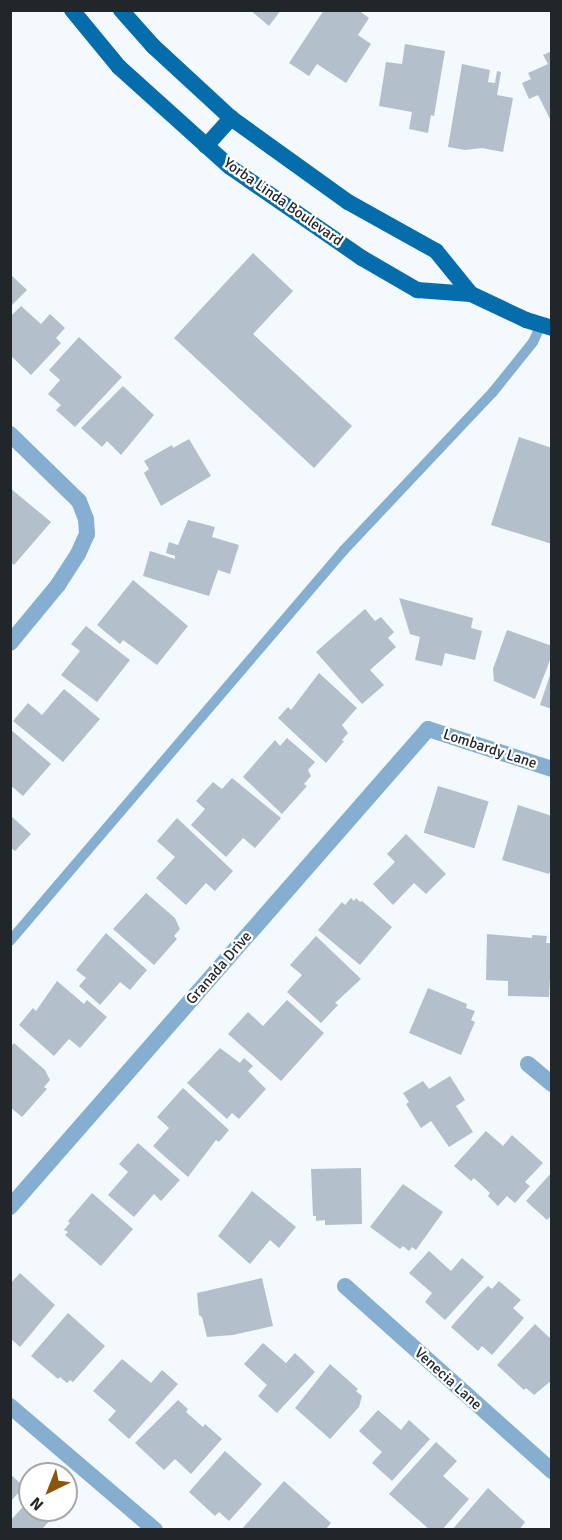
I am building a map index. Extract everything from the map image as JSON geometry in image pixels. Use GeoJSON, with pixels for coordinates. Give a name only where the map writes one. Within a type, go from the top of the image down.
{"type":"FeatureCollection","features":[{"type":"Feature","properties":{"kind":"main road","name":"Yorba Linda Boulevard"},"geometry":{"type":"LineString","coordinates":[[72,10],[119,67],[230,167],[343,245],[417,290],[471,294],[546,327]]}},
{"type":"Feature","properties":{"kind":"main road","name":"Yorba Linda Boulevard"},"geometry":{"type":"LineString","coordinates":[[121,10],[153,46],[231,118],[348,202],[436,251],[471,294]]}},
{"type":"Feature","properties":{"kind":"main road"},"geometry":{"type":"LineString","coordinates":[[207,146],[231,118]]}},
{"type":"Feature","properties":{"kind":"street"},"geometry":{"type":"LineString","coordinates":[[10,434],[79,501],[86,519],[87,534],[78,554],[58,585],[10,643]]}},
{"type":"Feature","properties":{"kind":"street","name":"Lombardy Lane"},"geometry":{"type":"LineString","coordinates":[[428,729],[552,770]]}},
{"type":"Feature","properties":{"kind":"street","name":"Granada Drive"},"geometry":{"type":"LineString","coordinates":[[10,1207],[428,729]]}},
{"type":"Feature","properties":{"kind":"street"},"geometry":{"type":"LineString","coordinates":[[528,1064],[552,1084]]}},
{"type":"Feature","properties":{"kind":"street","name":"Venecia Lane"},"geometry":{"type":"LineString","coordinates":[[345,1286],[552,1471]]}},
{"type":"Feature","properties":{"kind":"street"},"geometry":{"type":"LineString","coordinates":[[10,1406],[155,1530]]}},
{"type":"Feature","properties":{"kind":"lane"},"geometry":{"type":"LineString","coordinates":[[10,941],[344,550],[494,392],[546,327]]}},
{"type":"Feature","properties":{"kind":"building"},"geometry":{"type":"Polygon","coordinates":[[[250,10],[281,10],[269,26],[250,10]]]}},
{"type":"Feature","properties":{"kind":"building"},"geometry":{"type":"Polygon","coordinates":[[[324,10],[358,10],[369,18],[358,35],[371,44],[346,83],[317,64],[309,76],[289,63],[324,10]]]}},
{"type":"Feature","properties":{"kind":"building"},"geometry":{"type":"Polygon","coordinates":[[[405,44],[445,51],[434,116],[431,115],[428,133],[409,129],[412,112],[379,106],[386,62],[402,64],[405,44]]]}},
{"type":"Feature","properties":{"kind":"building"},"geometry":{"type":"Polygon","coordinates":[[[552,51],[552,123],[538,95],[529,99],[522,83],[531,79],[528,73],[548,64],[543,55],[552,51]]]}},
{"type":"Feature","properties":{"kind":"building"},"geometry":{"type":"Polygon","coordinates":[[[462,64],[490,70],[488,82],[495,83],[497,71],[501,72],[497,95],[513,98],[503,152],[482,148],[465,150],[448,147],[462,64]]]}},
{"type":"Feature","properties":{"kind":"building"},"geometry":{"type":"Polygon","coordinates":[[[253,253],[293,291],[253,334],[352,426],[314,468],[174,338],[253,253]]]}},
{"type":"Feature","properties":{"kind":"building"},"geometry":{"type":"Polygon","coordinates":[[[10,274],[27,290],[10,307],[10,274]]]}},
{"type":"Feature","properties":{"kind":"building"},"geometry":{"type":"Polygon","coordinates":[[[21,306],[41,324],[50,314],[65,328],[56,338],[61,343],[31,375],[10,355],[10,317],[21,306]]]}},
{"type":"Feature","properties":{"kind":"building"},"geometry":{"type":"Polygon","coordinates":[[[79,337],[122,377],[75,427],[56,410],[61,405],[48,394],[60,380],[49,370],[79,337]]]}},
{"type":"Feature","properties":{"kind":"building"},"geometry":{"type":"Polygon","coordinates":[[[123,386],[154,415],[121,455],[107,441],[102,447],[81,428],[123,386]]]}},
{"type":"Feature","properties":{"kind":"building"},"geometry":{"type":"Polygon","coordinates":[[[519,437],[552,448],[552,544],[491,525],[519,437]]]}},
{"type":"Feature","properties":{"kind":"building"},"geometry":{"type":"Polygon","coordinates":[[[189,439],[211,476],[161,506],[144,473],[149,469],[144,461],[172,445],[173,448],[189,439]]]}},
{"type":"Feature","properties":{"kind":"building"},"geometry":{"type":"Polygon","coordinates":[[[10,488],[51,522],[14,565],[10,562],[10,488]]]}},
{"type":"Feature","properties":{"kind":"building"},"geometry":{"type":"Polygon","coordinates":[[[188,520],[215,527],[212,537],[239,545],[230,574],[218,570],[209,596],[143,576],[150,551],[175,559],[175,556],[166,553],[169,542],[178,545],[188,520]]]}},
{"type":"Feature","properties":{"kind":"building"},"geometry":{"type":"Polygon","coordinates":[[[133,580],[188,626],[157,665],[123,640],[120,644],[97,625],[133,580]]]}},
{"type":"Feature","properties":{"kind":"building"},"geometry":{"type":"Polygon","coordinates":[[[399,598],[473,618],[471,628],[482,631],[475,660],[445,653],[442,666],[415,660],[420,637],[410,634],[399,598]]]}},
{"type":"Feature","properties":{"kind":"building"},"geometry":{"type":"Polygon","coordinates":[[[365,609],[375,621],[381,617],[394,632],[388,638],[396,647],[370,670],[384,685],[362,704],[316,652],[365,609]]]}},
{"type":"Feature","properties":{"kind":"building"},"geometry":{"type":"Polygon","coordinates":[[[86,626],[130,660],[97,702],[61,675],[80,651],[71,644],[86,626]]]}},
{"type":"Feature","properties":{"kind":"building"},"geometry":{"type":"Polygon","coordinates":[[[507,630],[552,646],[552,655],[535,699],[494,681],[493,669],[507,630]]]}},
{"type":"Feature","properties":{"kind":"building"},"geometry":{"type":"Polygon","coordinates":[[[552,672],[552,709],[540,705],[552,672]]]}},
{"type":"Feature","properties":{"kind":"building"},"geometry":{"type":"Polygon","coordinates":[[[319,673],[357,708],[342,725],[348,733],[342,740],[344,741],[326,763],[278,718],[288,707],[291,710],[319,673]]]}},
{"type":"Feature","properties":{"kind":"building"},"geometry":{"type":"Polygon","coordinates":[[[64,689],[100,719],[63,762],[13,721],[28,703],[42,715],[64,689]]]}},
{"type":"Feature","properties":{"kind":"building"},"geometry":{"type":"Polygon","coordinates":[[[10,729],[51,764],[23,796],[10,785],[10,729]]]}},
{"type":"Feature","properties":{"kind":"building"},"geometry":{"type":"Polygon","coordinates":[[[287,738],[315,762],[308,770],[311,776],[304,784],[307,786],[282,814],[243,777],[275,740],[280,746],[287,738]]]}},
{"type":"Feature","properties":{"kind":"building"},"geometry":{"type":"Polygon","coordinates":[[[232,778],[281,818],[255,848],[243,838],[226,857],[191,825],[205,809],[196,801],[213,782],[222,789],[232,778]]]}},
{"type":"Feature","properties":{"kind":"building"},"geometry":{"type":"Polygon","coordinates":[[[438,786],[489,801],[474,848],[424,833],[438,786]]]}},
{"type":"Feature","properties":{"kind":"building"},"geometry":{"type":"Polygon","coordinates":[[[518,805],[552,816],[552,865],[549,874],[502,860],[518,805]]]}},
{"type":"Feature","properties":{"kind":"building"},"geometry":{"type":"Polygon","coordinates":[[[10,815],[31,834],[15,851],[10,847],[10,815]]]}},
{"type":"Feature","properties":{"kind":"building"},"geometry":{"type":"Polygon","coordinates":[[[177,818],[233,871],[215,891],[206,883],[186,905],[156,878],[175,857],[157,841],[177,818]]]}},
{"type":"Feature","properties":{"kind":"building"},"geometry":{"type":"Polygon","coordinates":[[[406,834],[446,874],[426,894],[414,883],[393,905],[373,884],[395,862],[387,854],[406,834]]]}},
{"type":"Feature","properties":{"kind":"building"},"geometry":{"type":"Polygon","coordinates":[[[146,893],[175,918],[180,929],[174,936],[177,939],[154,965],[113,929],[146,893]]]}},
{"type":"Feature","properties":{"kind":"building"},"geometry":{"type":"Polygon","coordinates":[[[351,898],[354,901],[356,898],[362,901],[392,927],[360,965],[318,930],[342,902],[345,905],[351,898]]]}},
{"type":"Feature","properties":{"kind":"building"},"geometry":{"type":"Polygon","coordinates":[[[106,933],[147,970],[130,990],[120,982],[100,1005],[79,986],[86,978],[76,970],[106,933]]]}},
{"type":"Feature","properties":{"kind":"building"},"geometry":{"type":"Polygon","coordinates":[[[487,934],[532,938],[532,935],[547,936],[546,943],[552,943],[549,997],[508,996],[508,981],[486,980],[487,934]]]}},
{"type":"Feature","properties":{"kind":"building"},"geometry":{"type":"Polygon","coordinates":[[[316,936],[361,979],[335,1003],[338,1005],[321,1023],[287,992],[302,975],[290,965],[316,936]]]}},
{"type":"Feature","properties":{"kind":"building"},"geometry":{"type":"Polygon","coordinates":[[[57,981],[84,1004],[87,1000],[107,1017],[80,1048],[69,1039],[54,1056],[19,1025],[33,1008],[36,1011],[57,981]]]}},
{"type":"Feature","properties":{"kind":"building"},"geometry":{"type":"Polygon","coordinates":[[[428,988],[467,1004],[466,1008],[475,1011],[471,1020],[475,1022],[461,1055],[409,1033],[428,988]]]}},
{"type":"Feature","properties":{"kind":"building"},"geometry":{"type":"Polygon","coordinates":[[[287,1000],[324,1033],[281,1081],[228,1034],[248,1012],[263,1026],[287,1000]]]}},
{"type":"Feature","properties":{"kind":"building"},"geometry":{"type":"Polygon","coordinates":[[[14,1043],[45,1070],[50,1080],[44,1087],[47,1089],[22,1117],[10,1107],[10,1048],[14,1043]]]}},
{"type":"Feature","properties":{"kind":"building"},"geometry":{"type":"Polygon","coordinates":[[[220,1048],[240,1063],[244,1058],[253,1066],[248,1071],[266,1089],[239,1119],[232,1113],[227,1119],[187,1083],[220,1048]]]}},
{"type":"Feature","properties":{"kind":"building"},"geometry":{"type":"Polygon","coordinates":[[[450,1076],[465,1100],[456,1106],[473,1132],[449,1147],[431,1121],[421,1128],[406,1104],[409,1102],[403,1093],[423,1081],[429,1089],[450,1076]]]}},
{"type":"Feature","properties":{"kind":"building"},"geometry":{"type":"Polygon","coordinates":[[[183,1088],[229,1130],[219,1142],[216,1140],[188,1177],[153,1146],[169,1128],[157,1117],[183,1088]]]}},
{"type":"Feature","properties":{"kind":"building"},"geometry":{"type":"Polygon","coordinates":[[[486,1131],[503,1146],[512,1135],[543,1163],[525,1182],[530,1186],[515,1203],[507,1196],[498,1206],[488,1196],[490,1193],[474,1178],[471,1181],[454,1166],[486,1131]]]}},
{"type":"Feature","properties":{"kind":"building"},"geometry":{"type":"Polygon","coordinates":[[[138,1143],[180,1180],[161,1201],[154,1194],[134,1217],[108,1195],[128,1172],[119,1164],[138,1143]]]}},
{"type":"Feature","properties":{"kind":"building"},"geometry":{"type":"Polygon","coordinates":[[[361,1168],[362,1224],[325,1225],[325,1220],[316,1221],[316,1216],[313,1216],[311,1169],[361,1168]]]}},
{"type":"Feature","properties":{"kind":"building"},"geometry":{"type":"Polygon","coordinates":[[[552,1172],[552,1215],[547,1220],[526,1201],[552,1172]]]}},
{"type":"Feature","properties":{"kind":"building"},"geometry":{"type":"Polygon","coordinates":[[[403,1184],[443,1212],[416,1250],[412,1247],[409,1251],[403,1246],[400,1249],[370,1227],[403,1184]]]}},
{"type":"Feature","properties":{"kind":"building"},"geometry":{"type":"Polygon","coordinates":[[[252,1191],[296,1227],[279,1248],[270,1240],[250,1264],[218,1236],[252,1191]]]}},
{"type":"Feature","properties":{"kind":"building"},"geometry":{"type":"Polygon","coordinates":[[[92,1193],[133,1229],[101,1266],[65,1235],[68,1232],[64,1230],[70,1223],[68,1221],[92,1193]]]}},
{"type":"Feature","properties":{"kind":"building"},"geometry":{"type":"Polygon","coordinates":[[[429,1251],[451,1271],[462,1258],[484,1277],[445,1320],[425,1302],[432,1293],[409,1273],[429,1251]]]}},
{"type":"Feature","properties":{"kind":"building"},"geometry":{"type":"Polygon","coordinates":[[[20,1273],[55,1305],[20,1347],[10,1338],[10,1284],[20,1273]]]}},
{"type":"Feature","properties":{"kind":"building"},"geometry":{"type":"Polygon","coordinates":[[[262,1278],[273,1326],[233,1335],[207,1337],[202,1317],[199,1315],[197,1293],[262,1278]]]}},
{"type":"Feature","properties":{"kind":"building"},"geometry":{"type":"Polygon","coordinates":[[[499,1281],[521,1300],[513,1308],[524,1318],[492,1355],[482,1346],[478,1351],[451,1327],[488,1286],[492,1289],[499,1281]]]}},
{"type":"Feature","properties":{"kind":"building"},"geometry":{"type":"Polygon","coordinates":[[[68,1313],[105,1346],[73,1382],[70,1380],[67,1383],[60,1377],[58,1379],[31,1356],[68,1313]]]}},
{"type":"Feature","properties":{"kind":"building"},"geometry":{"type":"Polygon","coordinates":[[[535,1324],[552,1340],[552,1380],[534,1395],[526,1388],[524,1390],[497,1365],[535,1324]]]}},
{"type":"Feature","properties":{"kind":"building"},"geometry":{"type":"Polygon","coordinates":[[[263,1343],[286,1363],[295,1353],[315,1372],[277,1413],[258,1396],[267,1385],[244,1364],[263,1343]]]}},
{"type":"Feature","properties":{"kind":"building"},"geometry":{"type":"Polygon","coordinates":[[[122,1359],[151,1383],[162,1370],[178,1384],[129,1439],[108,1420],[116,1411],[93,1391],[122,1359]]]}},
{"type":"Feature","properties":{"kind":"building"},"geometry":{"type":"Polygon","coordinates":[[[330,1364],[358,1389],[356,1391],[362,1396],[359,1407],[330,1439],[295,1408],[330,1364]]]}},
{"type":"Feature","properties":{"kind":"building"},"geometry":{"type":"Polygon","coordinates":[[[178,1400],[188,1409],[186,1412],[203,1427],[205,1424],[222,1439],[191,1474],[175,1459],[164,1470],[135,1443],[178,1400]]]}},
{"type":"Feature","properties":{"kind":"building"},"geometry":{"type":"Polygon","coordinates":[[[378,1410],[401,1430],[409,1420],[430,1439],[392,1481],[372,1463],[382,1452],[359,1431],[378,1410]]]}},
{"type":"Feature","properties":{"kind":"building"},"geometry":{"type":"Polygon","coordinates":[[[436,1442],[457,1461],[443,1476],[469,1499],[442,1530],[430,1530],[389,1494],[436,1442]]]}},
{"type":"Feature","properties":{"kind":"building"},"geometry":{"type":"Polygon","coordinates":[[[225,1451],[262,1484],[229,1521],[219,1512],[215,1516],[189,1492],[225,1451]]]}},
{"type":"Feature","properties":{"kind":"building"},"geometry":{"type":"Polygon","coordinates":[[[10,1474],[18,1481],[18,1493],[10,1502],[10,1474]]]}},
{"type":"Feature","properties":{"kind":"building"},"geometry":{"type":"Polygon","coordinates":[[[284,1481],[331,1523],[325,1530],[241,1530],[284,1481]]]}},
{"type":"Feature","properties":{"kind":"building"},"geometry":{"type":"Polygon","coordinates":[[[488,1488],[525,1522],[519,1530],[452,1530],[488,1488]]]}},
{"type":"Feature","properties":{"kind":"building"},"geometry":{"type":"Polygon","coordinates":[[[18,1512],[18,1522],[48,1522],[43,1528],[44,1530],[10,1530],[10,1521],[18,1512]]]}}]}
